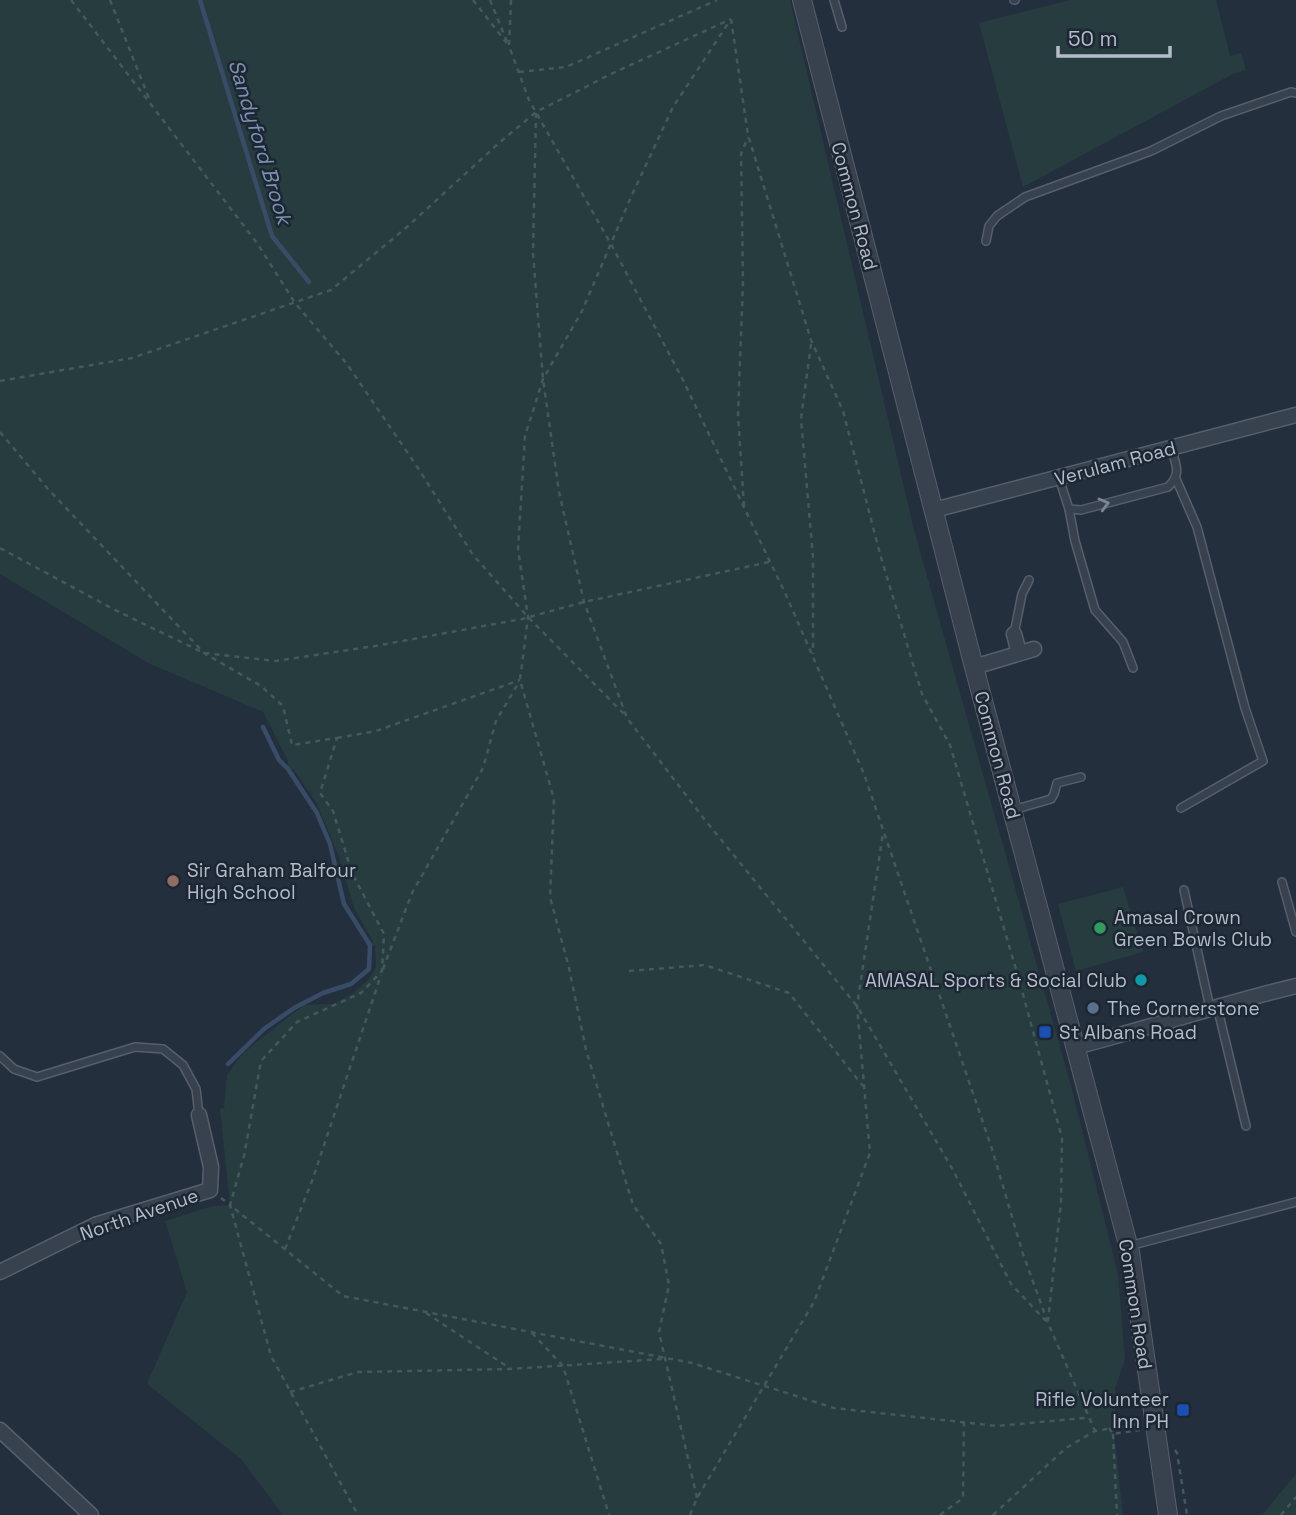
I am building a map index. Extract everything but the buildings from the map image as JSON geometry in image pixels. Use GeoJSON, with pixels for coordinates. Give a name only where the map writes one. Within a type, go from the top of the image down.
{"type":"FeatureCollection","features":[{"type":"Feature","properties":{"kind":"street","name":"Common Road"},"geometry":{"type":"LineString","coordinates":[[802,0],[974,667],[1129,1247],[1168,1515]]}},
{"type":"Feature","properties":{"kind":"street","name":"Verulam Road"},"geometry":{"type":"LineString","coordinates":[[933,510],[1296,415]]}},
{"type":"Feature","properties":{"kind":"street"},"geometry":{"type":"LineString","coordinates":[[1014,634],[1019,653]]}},
{"type":"Feature","properties":{"kind":"street"},"geometry":{"type":"LineString","coordinates":[[974,667],[1034,649]]}},
{"type":"Feature","properties":{"kind":"street"},"geometry":{"type":"LineString","coordinates":[[1074,1047],[1169,1029],[1214,1007],[1296,986]]}},
{"type":"Feature","properties":{"kind":"street","name":"North Avenue"},"geometry":{"type":"LineString","coordinates":[[0,1272],[95,1226],[209,1190],[211,1167],[199,1115]]}},
{"type":"Feature","properties":{"kind":"street"},"geometry":{"type":"LineString","coordinates":[[0,1430],[91,1515]]}},
{"type":"Feature","properties":{"kind":"lane"},"geometry":{"type":"LineString","coordinates":[[834,0],[842,27]]}},
{"type":"Feature","properties":{"kind":"lane"},"geometry":{"type":"LineString","coordinates":[[986,241],[989,226],[997,216],[1025,197],[1151,151],[1253,103],[1291,92],[1296,93]]}},
{"type":"Feature","properties":{"kind":"lane"},"geometry":{"type":"LineString","coordinates":[[1171,448],[1177,470],[1176,480],[1197,527],[1245,708],[1263,761],[1181,808]]}},
{"type":"Feature","properties":{"kind":"lane"},"geometry":{"type":"LineString","coordinates":[[1059,478],[1095,610],[1123,642],[1133,668]]}},
{"type":"Feature","properties":{"kind":"lane"},"geometry":{"type":"LineString","coordinates":[[1069,509],[1081,510],[1168,487],[1176,480]]}},
{"type":"Feature","properties":{"kind":"lane"},"geometry":{"type":"LineString","coordinates":[[1014,634],[1022,594],[1029,580]]}},
{"type":"Feature","properties":{"kind":"lane"},"geometry":{"type":"LineString","coordinates":[[1012,811],[1051,799],[1057,783],[1081,777]]}},
{"type":"Feature","properties":{"kind":"lane"},"geometry":{"type":"LineString","coordinates":[[1282,882],[1296,932]]}},
{"type":"Feature","properties":{"kind":"lane"},"geometry":{"type":"LineString","coordinates":[[1184,890],[1247,1126]]}},
{"type":"Feature","properties":{"kind":"lane"},"geometry":{"type":"LineString","coordinates":[[0,1056],[13,1069],[37,1077],[135,1047],[163,1049],[183,1065],[196,1089],[199,1115]]}},
{"type":"Feature","properties":{"kind":"lane"},"geometry":{"type":"LineString","coordinates":[[1129,1247],[1296,1202]]}},
{"type":"Feature","properties":{"kind":"path"},"geometry":{"type":"LineString","coordinates":[[71,0],[257,243],[295,303],[347,364],[473,555],[528,617],[627,718],[713,831],[857,1006],[953,1170],[1011,1284],[1048,1323]]}},
{"type":"Feature","properties":{"kind":"path"},"geometry":{"type":"LineString","coordinates":[[110,0],[153,107]]}},
{"type":"Feature","properties":{"kind":"path"},"geometry":{"type":"LineString","coordinates":[[473,0],[509,46]]}},
{"type":"Feature","properties":{"kind":"path"},"geometry":{"type":"LineString","coordinates":[[490,0],[536,112],[612,246],[683,380],[769,562],[864,774],[992,1149],[1023,1254],[1086,1417],[1095,1431]]}},
{"type":"Feature","properties":{"kind":"path"},"geometry":{"type":"LineString","coordinates":[[509,46],[510,0]]}},
{"type":"Feature","properties":{"kind":"path"},"geometry":{"type":"LineString","coordinates":[[519,72],[566,67],[718,0]]}},
{"type":"Feature","properties":{"kind":"path"},"geometry":{"type":"LineString","coordinates":[[0,381],[132,358],[331,290],[407,228],[536,112],[731,19]]}},
{"type":"Feature","properties":{"kind":"path"},"geometry":{"type":"LineString","coordinates":[[731,19],[748,135],[811,340],[843,411],[880,554],[922,694],[950,745],[1062,1138],[1061,1202],[1048,1323]]}},
{"type":"Feature","properties":{"kind":"path"},"geometry":{"type":"LineString","coordinates":[[285,1249],[312,1181],[382,971],[412,893],[483,768],[496,721],[520,680],[528,617],[517,549],[525,436],[543,379],[582,311],[673,107],[731,19]]}},
{"type":"Feature","properties":{"kind":"path"},"geometry":{"type":"LineString","coordinates":[[536,112],[533,253],[543,379],[559,492],[584,602],[627,718]]}},
{"type":"Feature","properties":{"kind":"path"},"geometry":{"type":"LineString","coordinates":[[744,510],[738,415],[743,282],[741,155],[748,135]]}},
{"type":"Feature","properties":{"kind":"path"},"geometry":{"type":"LineString","coordinates":[[811,340],[801,419],[813,557],[813,658]]}},
{"type":"Feature","properties":{"kind":"path"},"geometry":{"type":"LineString","coordinates":[[0,432],[48,489],[204,653],[276,661],[374,646],[528,617],[584,602],[769,562]]}},
{"type":"Feature","properties":{"kind":"path"},"geometry":{"type":"LineString","coordinates":[[0,548],[115,610],[204,653],[261,686],[283,706],[292,745],[376,731],[520,680]]}},
{"type":"Feature","properties":{"kind":"path"},"geometry":{"type":"LineString","coordinates":[[520,680],[554,799],[550,897],[569,968],[586,1050],[633,1205],[661,1244],[669,1285],[659,1332],[697,1498]]}},
{"type":"Feature","properties":{"kind":"path"},"geometry":{"type":"LineString","coordinates":[[337,738],[320,793],[333,811],[352,873],[384,934],[382,971],[361,993],[297,1022],[261,1061],[244,1156],[230,1205],[271,1356],[358,1515]]}},
{"type":"Feature","properties":{"kind":"path"},"geometry":{"type":"LineString","coordinates":[[690,1515],[697,1498],[814,1302],[870,1153],[857,1006],[884,830]]}},
{"type":"Feature","properties":{"kind":"path"},"geometry":{"type":"LineString","coordinates":[[629,971],[705,965],[789,993],[864,1088]]}},
{"type":"Feature","properties":{"kind":"path"},"geometry":{"type":"LineString","coordinates":[[209,1190],[343,1296],[692,1363],[834,1408],[997,1426],[1086,1417]]}},
{"type":"Feature","properties":{"kind":"path"},"geometry":{"type":"LineString","coordinates":[[423,1311],[511,1369]]}},
{"type":"Feature","properties":{"kind":"path"},"geometry":{"type":"LineString","coordinates":[[532,1332],[563,1366],[609,1515]]}},
{"type":"Feature","properties":{"kind":"path"},"geometry":{"type":"LineString","coordinates":[[290,1392],[358,1372],[511,1369],[665,1358]]}},
{"type":"Feature","properties":{"kind":"path"},"geometry":{"type":"LineString","coordinates":[[940,1515],[962,1498],[964,1423]]}},
{"type":"Feature","properties":{"kind":"path"},"geometry":{"type":"LineString","coordinates":[[993,1515],[1066,1448],[1095,1431],[1155,1425]]}},
{"type":"Feature","properties":{"kind":"path"},"geometry":{"type":"LineString","coordinates":[[1113,1434],[1155,1425]]}},
{"type":"Feature","properties":{"kind":"path"},"geometry":{"type":"LineString","coordinates":[[1109,1428],[1113,1434],[1117,1515]]}},
{"type":"Feature","properties":{"kind":"path"},"geometry":{"type":"LineString","coordinates":[[1281,1515],[1296,1497]]}},
{"type":"Feature","properties":{"kind":"green space"},"geometry":{"type":"Polygon","coordinates":[[[0,0],[790,0],[914,530],[1071,1086],[1118,1274],[1125,1359],[1115,1389],[1114,1433],[1123,1515],[283,1515],[241,1459],[147,1384],[187,1292],[165,1221],[213,1206],[230,1205],[220,1109],[224,1108],[227,1075],[243,1053],[304,1005],[333,1004],[351,995],[369,979],[376,967],[375,946],[370,945],[373,941],[354,908],[338,854],[316,802],[293,769],[288,769],[288,761],[263,712],[148,663],[0,574],[0,0]]]}},
{"type":"Feature","properties":{"kind":"green space"},"geometry":{"type":"Polygon","coordinates":[[[1071,0],[1216,0],[1230,56],[1241,53],[1246,70],[1233,74],[1023,187],[979,23],[1071,0]]]}},
{"type":"Feature","properties":{"kind":"green space","name":"Amasal Crown Green Bowls Club"},"geometry":{"type":"Polygon","coordinates":[[[1123,887],[1143,952],[1076,971],[1058,904],[1123,887]]]}},
{"type":"Feature","properties":{"kind":"green space"},"geometry":{"type":"Polygon","coordinates":[[[1296,1474],[1296,1515],[1262,1515],[1296,1474]]]}},
{"type":"Feature","properties":{"kind":"waterway","name":"Sandyford Brook"},"geometry":{"type":"LineString","coordinates":[[200,0],[272,236],[309,282]]}},
{"type":"Feature","properties":{"kind":"waterway","name":"Sandyford Brook"},"geometry":{"type":"LineString","coordinates":[[228,1064],[264,1029],[294,1008],[323,993],[351,984],[369,969],[370,945],[344,904],[330,844],[317,813],[279,760],[263,727]]}},
{"type":"Feature","properties":{"kind":"place","name":"Sir Graham Balfour High School"},"geometry":{"type":"Point","coordinates":[173,881]}},
{"type":"Feature","properties":{"kind":"place","name":"Amasal Crown Green Bowls Club"},"geometry":{"type":"Point","coordinates":[1100,928]}},
{"type":"Feature","properties":{"kind":"place","name":"AMASAL Sports & Social Club"},"geometry":{"type":"Point","coordinates":[1141,980]}},
{"type":"Feature","properties":{"kind":"place","name":"The Cornerstone"},"geometry":{"type":"Point","coordinates":[1093,1008]}},
{"type":"Feature","properties":{"kind":"place","name":"St Albans Road"},"geometry":{"type":"Point","coordinates":[1045,1032]}},
{"type":"Feature","properties":{"kind":"place","name":"Rifle Volunteer Inn PH"},"geometry":{"type":"Point","coordinates":[1183,1410]}}]}
